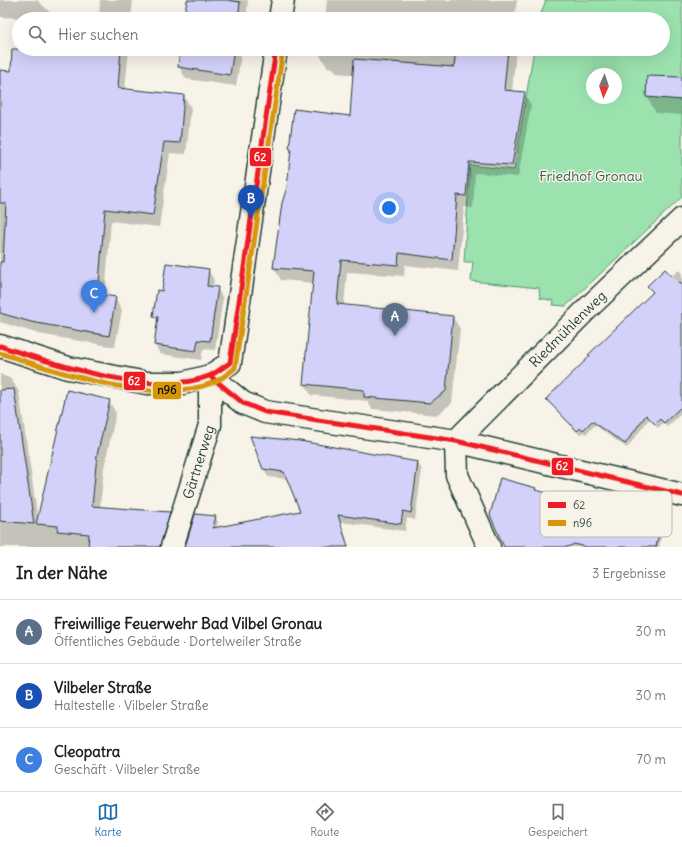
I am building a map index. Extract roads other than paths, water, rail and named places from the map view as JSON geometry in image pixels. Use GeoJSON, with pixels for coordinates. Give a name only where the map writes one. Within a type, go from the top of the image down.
{"type":"FeatureCollection","features":[{"type":"Feature","properties":{"kind":"street"},"geometry":{"type":"LineString","coordinates":[[281,12],[283,0]]}},
{"type":"Feature","properties":{"kind":"street"},"geometry":{"type":"LineString","coordinates":[[0,346],[68,368],[147,383],[183,383],[210,376],[230,363],[275,56]]}},
{"type":"Feature","properties":{"kind":"street","name":"Riedmühlenweg"},"geometry":{"type":"LineString","coordinates":[[456,441],[587,309],[682,219]]}},
{"type":"Feature","properties":{"kind":"street"},"geometry":{"type":"LineString","coordinates":[[210,376],[243,403],[265,412],[456,441],[665,491]]}},
{"type":"Feature","properties":{"kind":"street","name":"Gärtnerweg"},"geometry":{"type":"LineString","coordinates":[[172,547],[210,425],[210,376]]}},
{"type":"Feature","properties":{"kind":"street"},"geometry":{"type":"LineString","coordinates":[[456,441],[457,475],[489,547]]}},
{"type":"Feature","properties":{"kind":"street"},"geometry":{"type":"LineString","coordinates":[[672,493],[682,495]]}},
{"type":"Feature","properties":{"kind":"place","name":"Vilbeler Straße"},"geometry":{"type":"Point","coordinates":[251,218]}},
{"type":"Feature","properties":{"kind":"place","name":"Cleopatra"},"geometry":{"type":"Point","coordinates":[94,313]}},
{"type":"Feature","properties":{"kind":"place","name":"Freiwillige Feuerwehr Bad Vilbel Gronau"},"geometry":{"type":"Point","coordinates":[395,336]}},
{"type":"Feature","properties":{"kind":"park label","name":"Friedhof Gronau"},"geometry":{"type":"Point","coordinates":[591,176]}}]}
